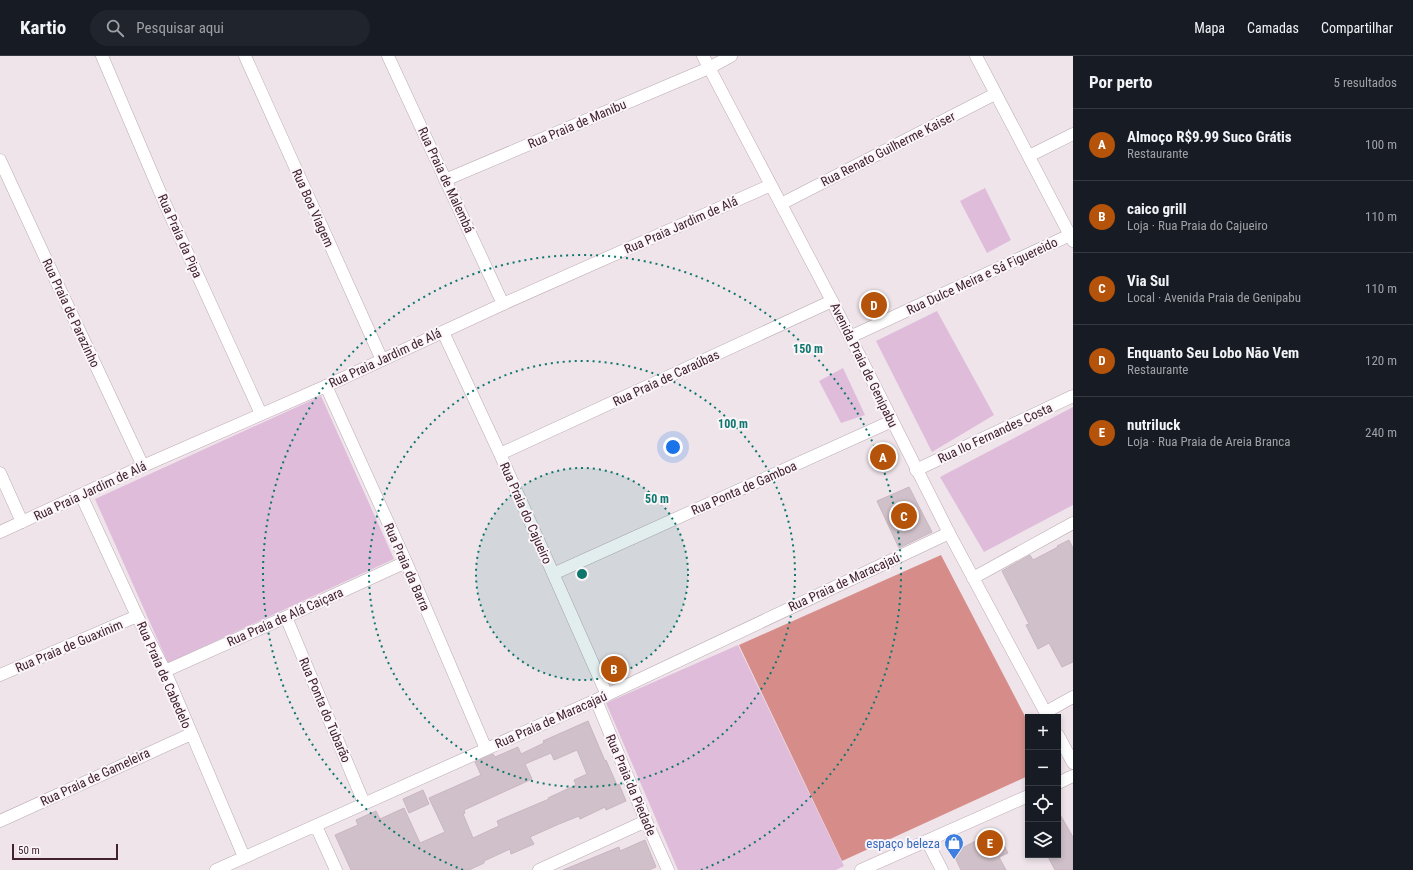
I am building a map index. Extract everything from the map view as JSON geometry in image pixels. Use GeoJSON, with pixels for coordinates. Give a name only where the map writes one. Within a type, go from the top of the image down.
{"type":"FeatureCollection","features":[{"type":"Feature","properties":{"kind":"street","name":"Rua Praia da Pipa"},"geometry":{"type":"LineString","coordinates":[[102,56],[166,206],[261,414]]}},
{"type":"Feature","properties":{"kind":"street","name":"Rua Boa Viagem"},"geometry":{"type":"LineString","coordinates":[[245,56],[382,360]]}},
{"type":"Feature","properties":{"kind":"street","name":"Rua Praia de Malembá"},"geometry":{"type":"LineString","coordinates":[[388,56],[504,304]]}},
{"type":"Feature","properties":{"kind":"street","name":"Avenida Praia de Genipabu"},"geometry":{"type":"LineString","coordinates":[[703,56],[832,301],[916,470],[1046,714]]}},
{"type":"Feature","properties":{"kind":"street","name":"Rua Praia de Manibu"},"geometry":{"type":"LineString","coordinates":[[445,180],[709,68],[731,56]]}},
{"type":"Feature","properties":{"kind":"street"},"geometry":{"type":"LineString","coordinates":[[976,56],[1071,238]]}},
{"type":"Feature","properties":{"kind":"street","name":"Rua Renato Guilherme Kaiser"},"geometry":{"type":"LineString","coordinates":[[782,204],[995,94]]}},
{"type":"Feature","properties":{"kind":"street"},"geometry":{"type":"LineString","coordinates":[[1029,156],[1073,134]]}},
{"type":"Feature","properties":{"kind":"street","name":"Rua Praia de Parazinho"},"geometry":{"type":"LineString","coordinates":[[0,160],[143,466]]}},
{"type":"Feature","properties":{"kind":"street","name":"Rua Praia Jardim de Alá"},"geometry":{"type":"LineString","coordinates":[[0,532],[143,466],[326,386],[504,304],[771,185]]}},
{"type":"Feature","properties":{"kind":"street","name":"Rua Dulce Meira e Sá Figuereido"},"geometry":{"type":"LineString","coordinates":[[850,337],[1071,238]]}},
{"type":"Feature","properties":{"kind":"street","name":"Rua Praia de Caraúbas"},"geometry":{"type":"LineString","coordinates":[[500,454],[832,301]]}},
{"type":"Feature","properties":{"kind":"street","name":"Rua Praia do Cajueiro"},"geometry":{"type":"LineString","coordinates":[[443,332],[500,454],[553,574],[601,697]]}},
{"type":"Feature","properties":{"kind":"street","name":"Rua Praia da Barra"},"geometry":{"type":"LineString","coordinates":[[326,386],[406,562],[486,749]]}},
{"type":"Feature","properties":{"kind":"street","name":"Rua Ilo Fernandes Costa"},"geometry":{"type":"LineString","coordinates":[[916,470],[1073,396]]}},
{"type":"Feature","properties":{"kind":"street","name":"Rua Ponta de Gamboa"},"geometry":{"type":"LineString","coordinates":[[553,574],[892,421]]}},
{"type":"Feature","properties":{"kind":"street"},"geometry":{"type":"LineString","coordinates":[[0,474],[22,522]]}},
{"type":"Feature","properties":{"kind":"street","name":"Rua Praia de Cabedelo"},"geometry":{"type":"LineString","coordinates":[[81,495],[137,616],[165,671],[244,857]]}},
{"type":"Feature","properties":{"kind":"street"},"geometry":{"type":"LineString","coordinates":[[973,578],[1073,523]]}},
{"type":"Feature","properties":{"kind":"street","name":"Rua Praia de Maracajaú"},"geometry":{"type":"LineString","coordinates":[[216,870],[601,697],[949,533]]}},
{"type":"Feature","properties":{"kind":"street","name":"Rua Praia de Alá Caiçara"},"geometry":{"type":"LineString","coordinates":[[165,671],[406,562]]}},
{"type":"Feature","properties":{"kind":"street","name":"Rua Praia de Guaxinim"},"geometry":{"type":"LineString","coordinates":[[0,675],[137,616]]}},
{"type":"Feature","properties":{"kind":"street","name":"Rua Ponta do Tubarão"},"geometry":{"type":"LineString","coordinates":[[286,617],[364,803]]}},
{"type":"Feature","properties":{"kind":"street","name":"Rua Praia da Piedade"},"geometry":{"type":"LineString","coordinates":[[601,697],[646,821],[668,870]]}},
{"type":"Feature","properties":{"kind":"street"},"geometry":{"type":"LineString","coordinates":[[1048,714],[1073,697]]}},
{"type":"Feature","properties":{"kind":"street","name":"Rua Praia de Gameleira"},"geometry":{"type":"LineString","coordinates":[[0,821],[191,734]]}},
{"type":"Feature","properties":{"kind":"street"},"geometry":{"type":"LineString","coordinates":[[1061,741],[1073,763]]}},
{"type":"Feature","properties":{"kind":"street"},"geometry":{"type":"LineString","coordinates":[[1061,782],[1073,776]]}},
{"type":"Feature","properties":{"kind":"street"},"geometry":{"type":"LineString","coordinates":[[862,870],[1025,797]]}},
{"type":"Feature","properties":{"kind":"street"},"geometry":{"type":"LineString","coordinates":[[539,870],[646,821]]}},
{"type":"Feature","properties":{"kind":"street"},"geometry":{"type":"LineString","coordinates":[[316,826],[336,870]]}},
{"type":"Feature","properties":{"kind":"street"},"geometry":{"type":"LineString","coordinates":[[927,841],[942,870]]}},
{"type":"Feature","properties":{"kind":"shaded area"},"geometry":{"type":"Polygon","coordinates":[[[985,188],[1011,240],[987,253],[960,201],[985,188]]]}},
{"type":"Feature","properties":{"kind":"shaded area"},"geometry":{"type":"Polygon","coordinates":[[[937,311],[994,415],[932,452],[876,341],[937,311]]]}},
{"type":"Feature","properties":{"kind":"shaded area"},"geometry":{"type":"Polygon","coordinates":[[[843,368],[865,415],[841,423],[819,381],[843,368]]]}},
{"type":"Feature","properties":{"kind":"shaded area"},"geometry":{"type":"Polygon","coordinates":[[[321,396],[394,559],[168,663],[95,499],[321,396]]]}},
{"type":"Feature","properties":{"kind":"shaded area"},"geometry":{"type":"Polygon","coordinates":[[[1073,407],[1073,505],[984,552],[940,477],[1073,407]]]}},
{"type":"Feature","properties":{"kind":"shaded area"},"geometry":{"type":"Polygon","coordinates":[[[941,555],[1025,716],[1025,777],[842,861],[739,645],[941,555]]]}},
{"type":"Feature","properties":{"kind":"shaded area"},"geometry":{"type":"Polygon","coordinates":[[[738,645],[844,866],[836,870],[678,870],[606,703],[738,645]]]}},
{"type":"Feature","properties":{"kind":"building"},"geometry":{"type":"Polygon","coordinates":[[[909,487],[932,532],[899,548],[877,501],[909,487]]]}},
{"type":"Feature","properties":{"kind":"building"},"geometry":{"type":"Polygon","coordinates":[[[1069,540],[1073,548],[1073,662],[1062,667],[1049,643],[1038,649],[1026,625],[1029,624],[1002,571],[1030,555],[1033,560],[1069,540]]]}},
{"type":"Feature","properties":{"kind":"building"},"geometry":{"type":"Polygon","coordinates":[[[588,721],[605,761],[606,760],[617,785],[619,784],[626,801],[606,810],[605,807],[580,819],[579,816],[559,824],[530,837],[534,844],[511,854],[510,849],[469,870],[351,870],[335,835],[358,825],[356,820],[376,811],[380,819],[404,808],[420,843],[445,832],[429,798],[481,775],[475,762],[493,754],[495,757],[518,747],[521,754],[544,743],[543,741],[588,721]],[[577,750],[554,760],[551,753],[525,764],[532,779],[464,810],[465,813],[463,814],[473,838],[499,826],[497,821],[549,799],[548,798],[576,785],[574,780],[587,774],[577,750]]]}},
{"type":"Feature","properties":{"kind":"building"},"geometry":{"type":"Polygon","coordinates":[[[423,790],[429,804],[409,813],[403,799],[423,790]]]}},
{"type":"Feature","properties":{"kind":"building"},"geometry":{"type":"Polygon","coordinates":[[[1061,816],[1073,837],[1073,870],[1055,870],[1049,858],[1061,858],[1061,816]]]}},
{"type":"Feature","properties":{"kind":"building"},"geometry":{"type":"Polygon","coordinates":[[[996,830],[1008,853],[999,857],[1006,870],[961,870],[953,853],[996,830]]]}},
{"type":"Feature","properties":{"kind":"building"},"geometry":{"type":"Polygon","coordinates":[[[645,840],[656,867],[649,870],[563,870],[619,847],[620,851],[645,840]]]}},
{"type":"Feature","properties":{"kind":"place","name":"Enquanto Seu Lobo Não Vem"},"geometry":{"type":"Point","coordinates":[874,305]}},
{"type":"Feature","properties":{"kind":"place","name":"Almoço R$9.99 Suco Grátis"},"geometry":{"type":"Point","coordinates":[883,457]}},
{"type":"Feature","properties":{"kind":"place","name":"Via Sul"},"geometry":{"type":"Point","coordinates":[904,516]}},
{"type":"Feature","properties":{"kind":"place","name":"caico grill"},"geometry":{"type":"Point","coordinates":[614,669]}},
{"type":"Feature","properties":{"kind":"place","name":"nutriluck"},"geometry":{"type":"Point","coordinates":[990,843]}},
{"type":"Feature","properties":{"kind":"place","name":"espaço beleza"},"geometry":{"type":"Point","coordinates":[954,860]}}]}
